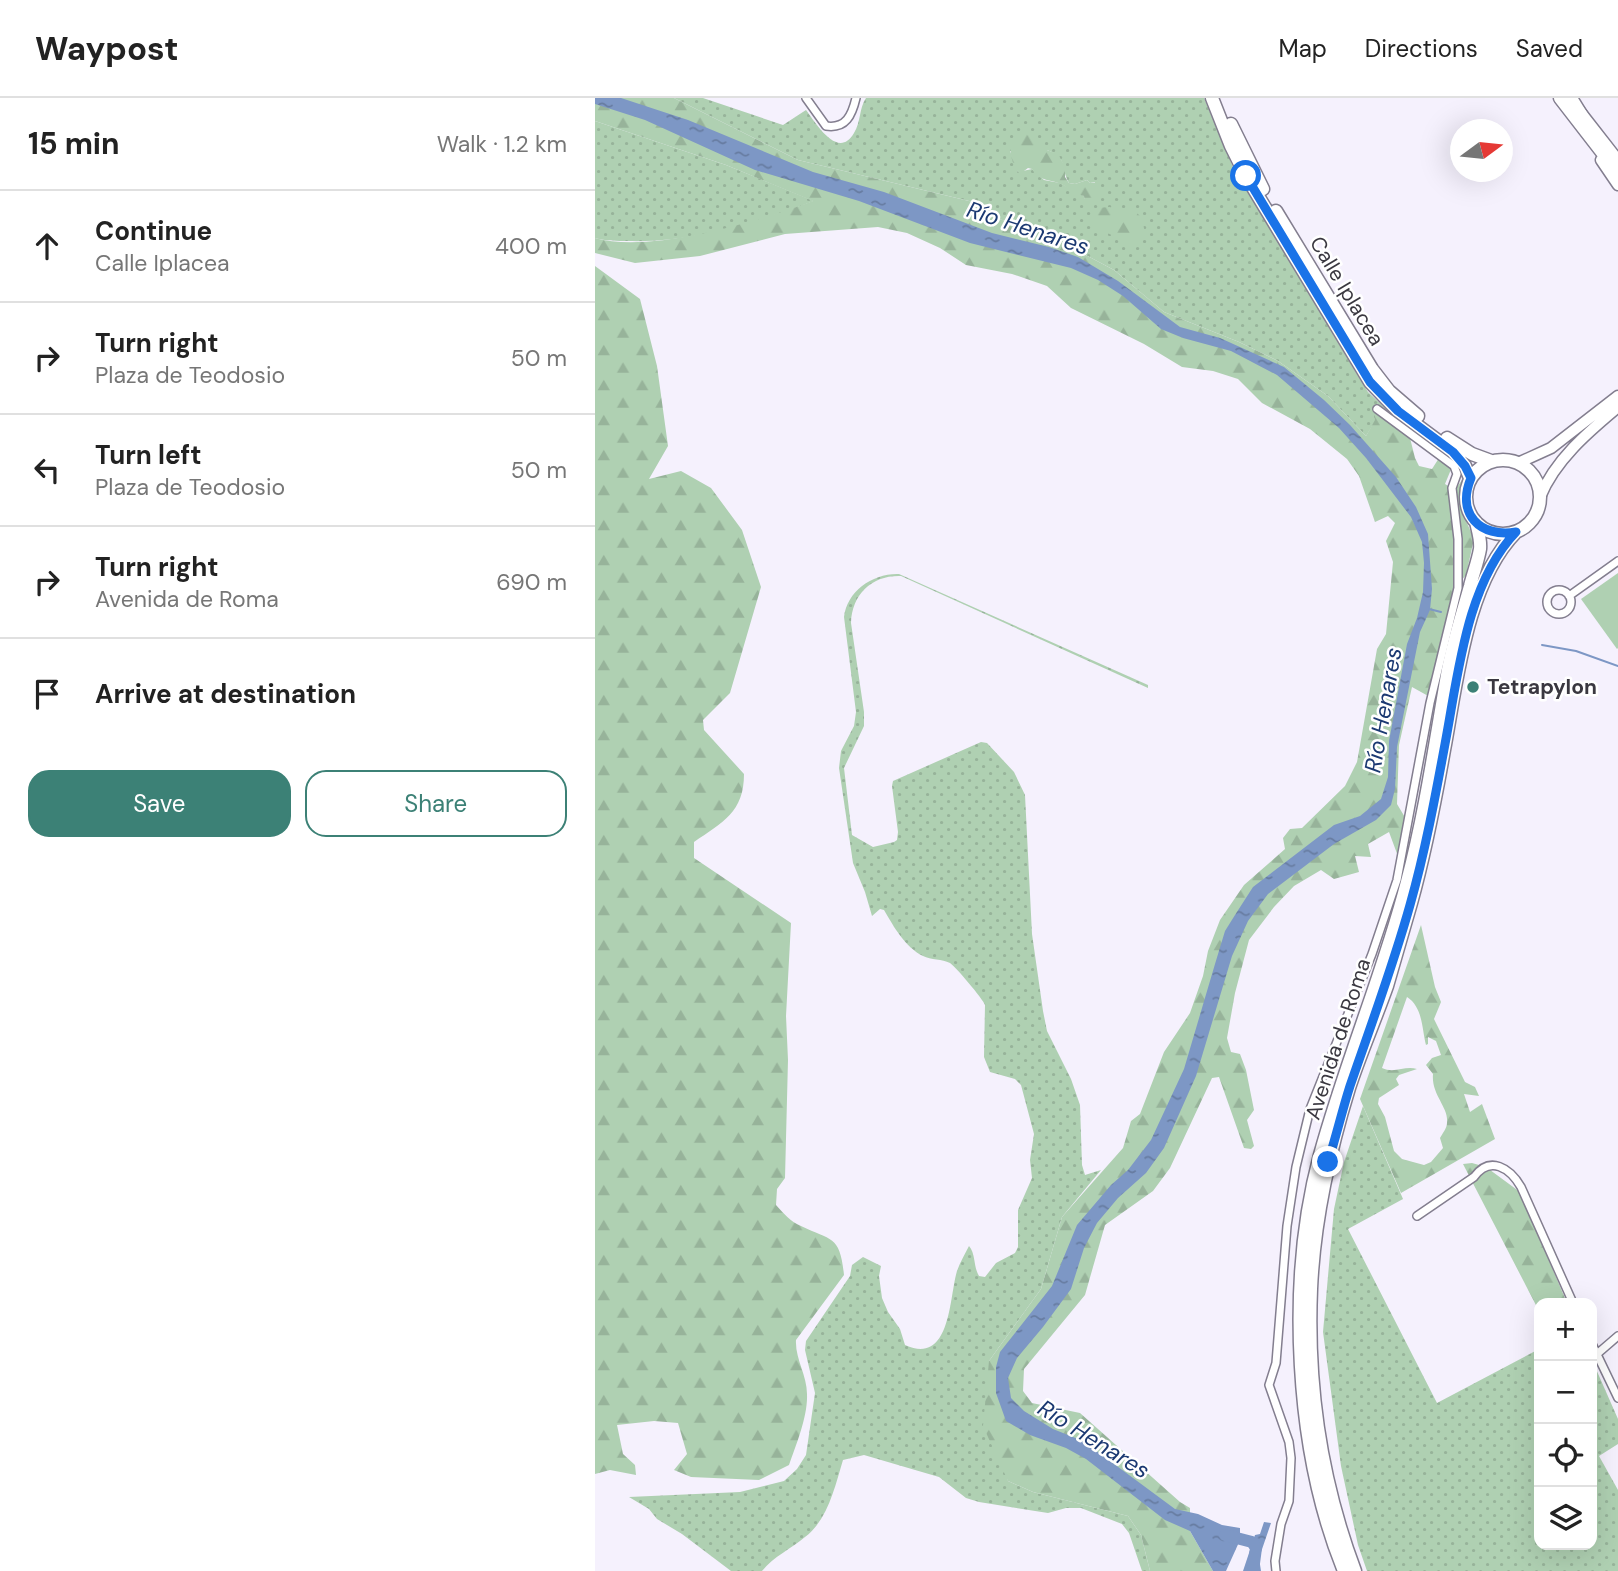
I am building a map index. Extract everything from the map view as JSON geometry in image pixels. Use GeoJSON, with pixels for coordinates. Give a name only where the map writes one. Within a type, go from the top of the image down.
{"type":"FeatureCollection","features":[{"type":"Feature","properties":{"kind":"main road","name":"Calle Iplacea"},"geometry":{"type":"LineString","coordinates":[[1212,98],[1246,176],[1370,382],[1398,411],[1453,452],[1471,478]]}},
{"type":"Feature","properties":{"kind":"main road","name":"Calle Iplacea"},"geometry":{"type":"LineString","coordinates":[[1220,98],[1253,171],[1372,369],[1389,391],[1409,409],[1455,444],[1491,461]]}},
{"type":"Feature","properties":{"kind":"main road"},"geometry":{"type":"LineString","coordinates":[[1567,100],[1618,173],[1567,100]]}},
{"type":"Feature","properties":{"kind":"main road"},"geometry":{"type":"LineString","coordinates":[[1504,459],[1518,463],[1529,471],[1537,483],[1540,497],[1534,518],[1516,532],[1502,534],[1487,531],[1476,522],[1465,501],[1471,478],[1491,461],[1504,459]]}},
{"type":"Feature","properties":{"kind":"main road","name":"Avenida de Roma"},"geometry":{"type":"LineString","coordinates":[[1344,1571],[1325,1513],[1307,1425],[1300,1288],[1305,1231],[1319,1158],[1377,984],[1407,881],[1429,778],[1450,657],[1480,548],[1476,522]]}},
{"type":"Feature","properties":{"kind":"main road","name":"Avenida de Roma"},"geometry":{"type":"LineString","coordinates":[[1355,1571],[1325,1470],[1317,1422],[1310,1357],[1311,1289],[1316,1232],[1328,1162],[1350,1087],[1386,987],[1416,883],[1468,629],[1497,555],[1516,532]]}},
{"type":"Feature","properties":{"kind":"street"},"geometry":{"type":"LineString","coordinates":[[806,98],[826,126],[835,127],[845,123],[852,114],[856,98]]}},
{"type":"Feature","properties":{"kind":"street"},"geometry":{"type":"LineString","coordinates":[[1567,100],[1618,160]]}},
{"type":"Feature","properties":{"kind":"street"},"geometry":{"type":"LineString","coordinates":[[1567,100],[1618,185]]}},
{"type":"Feature","properties":{"kind":"street"},"geometry":{"type":"LineString","coordinates":[[1518,463],[1551,448],[1618,396]]}},
{"type":"Feature","properties":{"kind":"street"},"geometry":{"type":"LineString","coordinates":[[1540,497],[1550,476],[1573,449],[1618,407]]}},
{"type":"Feature","properties":{"kind":"street"},"geometry":{"type":"LineString","coordinates":[[1276,1571],[1281,1524],[1289,1501],[1291,1458],[1289,1442],[1269,1385],[1276,1363],[1287,1226],[1296,1167],[1310,1109],[1372,954],[1397,880],[1430,703],[1458,588],[1458,539],[1452,488],[1457,474],[1454,466],[1377,409]]}},
{"type":"Feature","properties":{"kind":"street"},"geometry":{"type":"LineString","coordinates":[[1569,596],[1618,561]]}},
{"type":"Feature","properties":{"kind":"street"},"geometry":{"type":"LineString","coordinates":[[1417,1216],[1474,1177],[1481,1168],[1492,1165],[1501,1169],[1515,1177],[1521,1187],[1571,1298]]}},
{"type":"Feature","properties":{"kind":"street"},"geometry":{"type":"LineString","coordinates":[[1618,1336],[1597,1354],[1618,1398]]}},
{"type":"Feature","properties":{"kind":"green space"},"geometry":{"type":"Polygon","coordinates":[[[595,98],[674,98],[798,160],[990,206],[989,217],[1033,227],[1114,270],[1164,312],[1278,361],[1328,396],[1366,436],[1375,420],[1374,412],[1377,408],[1384,407],[1408,430],[1419,466],[1432,469],[1439,458],[1452,467],[1445,484],[1455,490],[1462,480],[1460,499],[1463,514],[1474,539],[1466,575],[1456,587],[1441,638],[1430,697],[1412,687],[1399,745],[1397,804],[1406,819],[1399,859],[1389,832],[1368,844],[1371,857],[1355,856],[1359,872],[1334,879],[1321,870],[1294,886],[1249,940],[1227,1038],[1231,1052],[1240,1054],[1246,1070],[1254,1110],[1247,1120],[1254,1146],[1251,1149],[1244,1148],[1219,1077],[1212,1078],[1170,1168],[1153,1191],[1105,1225],[1085,1295],[1024,1369],[1023,1391],[1032,1403],[1080,1413],[1190,1508],[1190,1531],[1213,1571],[1150,1571],[1141,1535],[1128,1516],[1033,1492],[1008,1481],[983,1426],[989,1361],[1041,1289],[1062,1217],[1123,1148],[1131,1121],[1140,1114],[1164,1052],[1190,1013],[1220,920],[1244,885],[1285,849],[1283,838],[1290,829],[1302,828],[1345,786],[1357,762],[1377,649],[1386,634],[1393,562],[1386,541],[1395,523],[1388,516],[1375,522],[1359,476],[1347,459],[1310,429],[1262,403],[1238,379],[1213,371],[1182,367],[1144,344],[1071,308],[1047,286],[1012,274],[966,265],[940,248],[907,233],[878,227],[785,234],[700,256],[635,263],[595,253],[595,238],[618,242],[674,239],[735,226],[813,201],[726,165],[595,121],[595,98]]]}},
{"type":"Feature","properties":{"kind":"green space"},"geometry":{"type":"Polygon","coordinates":[[[674,98],[703,98],[783,125],[806,110],[827,136],[841,143],[848,141],[854,133],[866,98],[1204,98],[1233,167],[1368,392],[1384,407],[1377,408],[1376,420],[1366,436],[1328,396],[1278,361],[1164,312],[1114,270],[1033,227],[989,217],[990,206],[798,160],[674,98]],[[1047,150],[1010,151],[1018,172],[1032,169],[1044,180],[1060,183],[1084,196],[1086,203],[1095,203],[1095,182],[1090,183],[1087,180],[1069,183],[1061,160],[1047,150]]]}},
{"type":"Feature","properties":{"kind":"green space"},"geometry":{"type":"Polygon","coordinates":[[[595,121],[726,165],[814,201],[746,224],[699,235],[652,241],[595,238],[595,121]]]}},
{"type":"Feature","properties":{"kind":"green space"},"geometry":{"type":"Polygon","coordinates":[[[1018,132],[1036,136],[1047,150],[1058,154],[1069,183],[1087,180],[1090,183],[1100,182],[1101,190],[1095,203],[1085,203],[1084,196],[1059,183],[1042,178],[1032,169],[1028,168],[1020,174],[1013,162],[1011,151],[1012,141],[1018,132]]]}},
{"type":"Feature","properties":{"kind":"green space"},"geometry":{"type":"Polygon","coordinates":[[[1110,207],[1120,213],[1135,211],[1140,216],[1145,231],[1139,244],[1122,245],[1117,238],[1091,224],[1091,213],[1096,208],[1110,207]]]}},
{"type":"Feature","properties":{"kind":"green space"},"geometry":{"type":"Polygon","coordinates":[[[595,266],[640,299],[657,366],[668,446],[649,479],[681,471],[711,488],[742,530],[761,587],[730,693],[703,720],[704,730],[744,774],[743,787],[730,815],[694,842],[694,858],[791,923],[786,1016],[788,1060],[785,1178],[777,1189],[776,1205],[794,1222],[833,1241],[840,1253],[844,1275],[796,1340],[807,1403],[789,1465],[759,1480],[691,1477],[674,1470],[687,1454],[678,1423],[654,1421],[617,1425],[623,1454],[635,1465],[636,1475],[610,1470],[595,1474],[595,266]]]}},
{"type":"Feature","properties":{"kind":"green space"},"geometry":{"type":"Polygon","coordinates":[[[1618,573],[1618,648],[1617,649],[1581,599],[1618,573]]]}},
{"type":"Feature","properties":{"kind":"green space"},"geometry":{"type":"Polygon","coordinates":[[[889,574],[899,574],[1148,685],[1148,688],[901,576],[881,579],[865,588],[852,613],[864,726],[844,768],[852,835],[873,847],[897,840],[893,781],[981,742],[987,743],[1014,772],[1025,795],[1032,934],[1047,1031],[1071,1079],[1080,1105],[1082,1165],[1085,1175],[1101,1170],[1062,1217],[1041,1289],[989,1361],[1008,1481],[1033,1492],[1128,1516],[1141,1535],[1150,1571],[1142,1571],[1129,1533],[1122,1524],[1081,1508],[1066,1508],[1048,1513],[979,1502],[966,1498],[939,1477],[864,1455],[843,1460],[830,1502],[820,1521],[805,1537],[762,1571],[731,1571],[629,1497],[740,1492],[784,1481],[797,1469],[806,1455],[815,1393],[805,1350],[806,1341],[850,1276],[852,1265],[863,1257],[881,1266],[879,1276],[882,1298],[900,1329],[905,1345],[920,1349],[931,1346],[940,1338],[949,1312],[957,1271],[969,1246],[979,1276],[985,1277],[996,1263],[1015,1253],[1018,1247],[1018,1210],[1032,1178],[1030,1160],[1034,1134],[1021,1085],[1015,1079],[990,1072],[984,1057],[985,1005],[979,996],[950,963],[926,957],[911,947],[884,910],[880,909],[872,916],[853,863],[839,768],[841,751],[854,726],[856,712],[844,617],[850,599],[863,585],[889,574]]]}},
{"type":"Feature","properties":{"kind":"green space"},"geometry":{"type":"Polygon","coordinates":[[[1421,925],[1441,1002],[1434,1019],[1465,1082],[1475,1087],[1479,1096],[1464,1094],[1470,1112],[1482,1104],[1495,1139],[1401,1193],[1360,1099],[1421,925]],[[1407,997],[1382,1068],[1417,1069],[1399,1075],[1396,1079],[1399,1085],[1379,1098],[1378,1104],[1385,1117],[1394,1151],[1402,1159],[1424,1165],[1431,1162],[1443,1148],[1440,1138],[1446,1127],[1447,1117],[1435,1088],[1433,1074],[1426,1065],[1432,1058],[1441,1055],[1436,1041],[1428,1037],[1426,1045],[1421,1019],[1407,997]]]}},
{"type":"Feature","properties":{"kind":"green space"},"geometry":{"type":"Polygon","coordinates":[[[1363,1106],[1403,1199],[1348,1229],[1437,1403],[1534,1352],[1534,1550],[1597,1550],[1597,1371],[1618,1419],[1618,1444],[1599,1456],[1618,1490],[1618,1571],[1367,1571],[1358,1545],[1341,1466],[1323,1332],[1334,1209],[1344,1162],[1363,1106]]]}},
{"type":"Feature","properties":{"kind":"green space"},"geometry":{"type":"Polygon","coordinates":[[[1472,1163],[1486,1167],[1520,1192],[1565,1298],[1534,1298],[1534,1301],[1463,1164],[1472,1163]]]}},
{"type":"Feature","properties":{"kind":"water"},"geometry":{"type":"Polygon","coordinates":[[[595,98],[621,98],[688,120],[813,172],[884,192],[992,233],[1078,257],[1118,281],[1180,327],[1220,338],[1284,367],[1350,425],[1396,477],[1416,507],[1428,534],[1432,589],[1430,610],[1420,632],[1397,747],[1395,789],[1391,805],[1376,820],[1334,844],[1268,894],[1248,921],[1232,956],[1196,1076],[1164,1148],[1146,1173],[1118,1198],[1097,1223],[1084,1248],[1071,1289],[1017,1358],[1008,1378],[1011,1398],[1024,1411],[1053,1429],[1083,1441],[1175,1509],[1198,1514],[1222,1525],[1240,1528],[1240,1540],[1226,1571],[1213,1571],[1190,1531],[1165,1520],[1086,1459],[1066,1448],[1030,1435],[1006,1421],[996,1393],[996,1367],[1000,1352],[1052,1286],[1077,1225],[1111,1185],[1128,1170],[1151,1140],[1184,1069],[1225,931],[1253,887],[1334,825],[1360,816],[1381,799],[1388,777],[1389,741],[1407,644],[1423,592],[1422,542],[1411,517],[1366,458],[1339,428],[1277,375],[1231,351],[1161,329],[1123,296],[1098,280],[1071,268],[970,243],[859,201],[755,170],[645,120],[595,104],[595,98]]]}},
{"type":"Feature","properties":{"kind":"water"},"geometry":{"type":"Polygon","coordinates":[[[1264,1522],[1271,1523],[1259,1558],[1261,1571],[1243,1571],[1255,1535],[1260,1534],[1264,1522]]]}},
{"type":"Feature","properties":{"kind":"waterway"},"geometry":{"type":"LineString","coordinates":[[1429,609],[1441,612]]}},
{"type":"Feature","properties":{"kind":"waterway"},"geometry":{"type":"LineString","coordinates":[[1542,645],[1576,651],[1618,666]]}},
{"type":"Feature","properties":{"kind":"waterway","name":"Río Henares"},"geometry":{"type":"LineString","coordinates":[[1225,1535],[1252,1542],[1256,1548],[1253,1571]]}},
{"type":"Feature","properties":{"kind":"place","name":"Tetrapylon"},"geometry":{"type":"Point","coordinates":[1473,687]}},
{"type":"Feature","properties":{"kind":"route"},"geometry":{"type":"LineString","coordinates":[[1246,176],[1370,382],[1398,411],[1453,452],[1465,466],[1471,478],[1465,501],[1476,522],[1487,531],[1502,534],[1516,532],[1497,555],[1468,629],[1416,883],[1386,987],[1350,1087],[1328,1162]]}}]}
